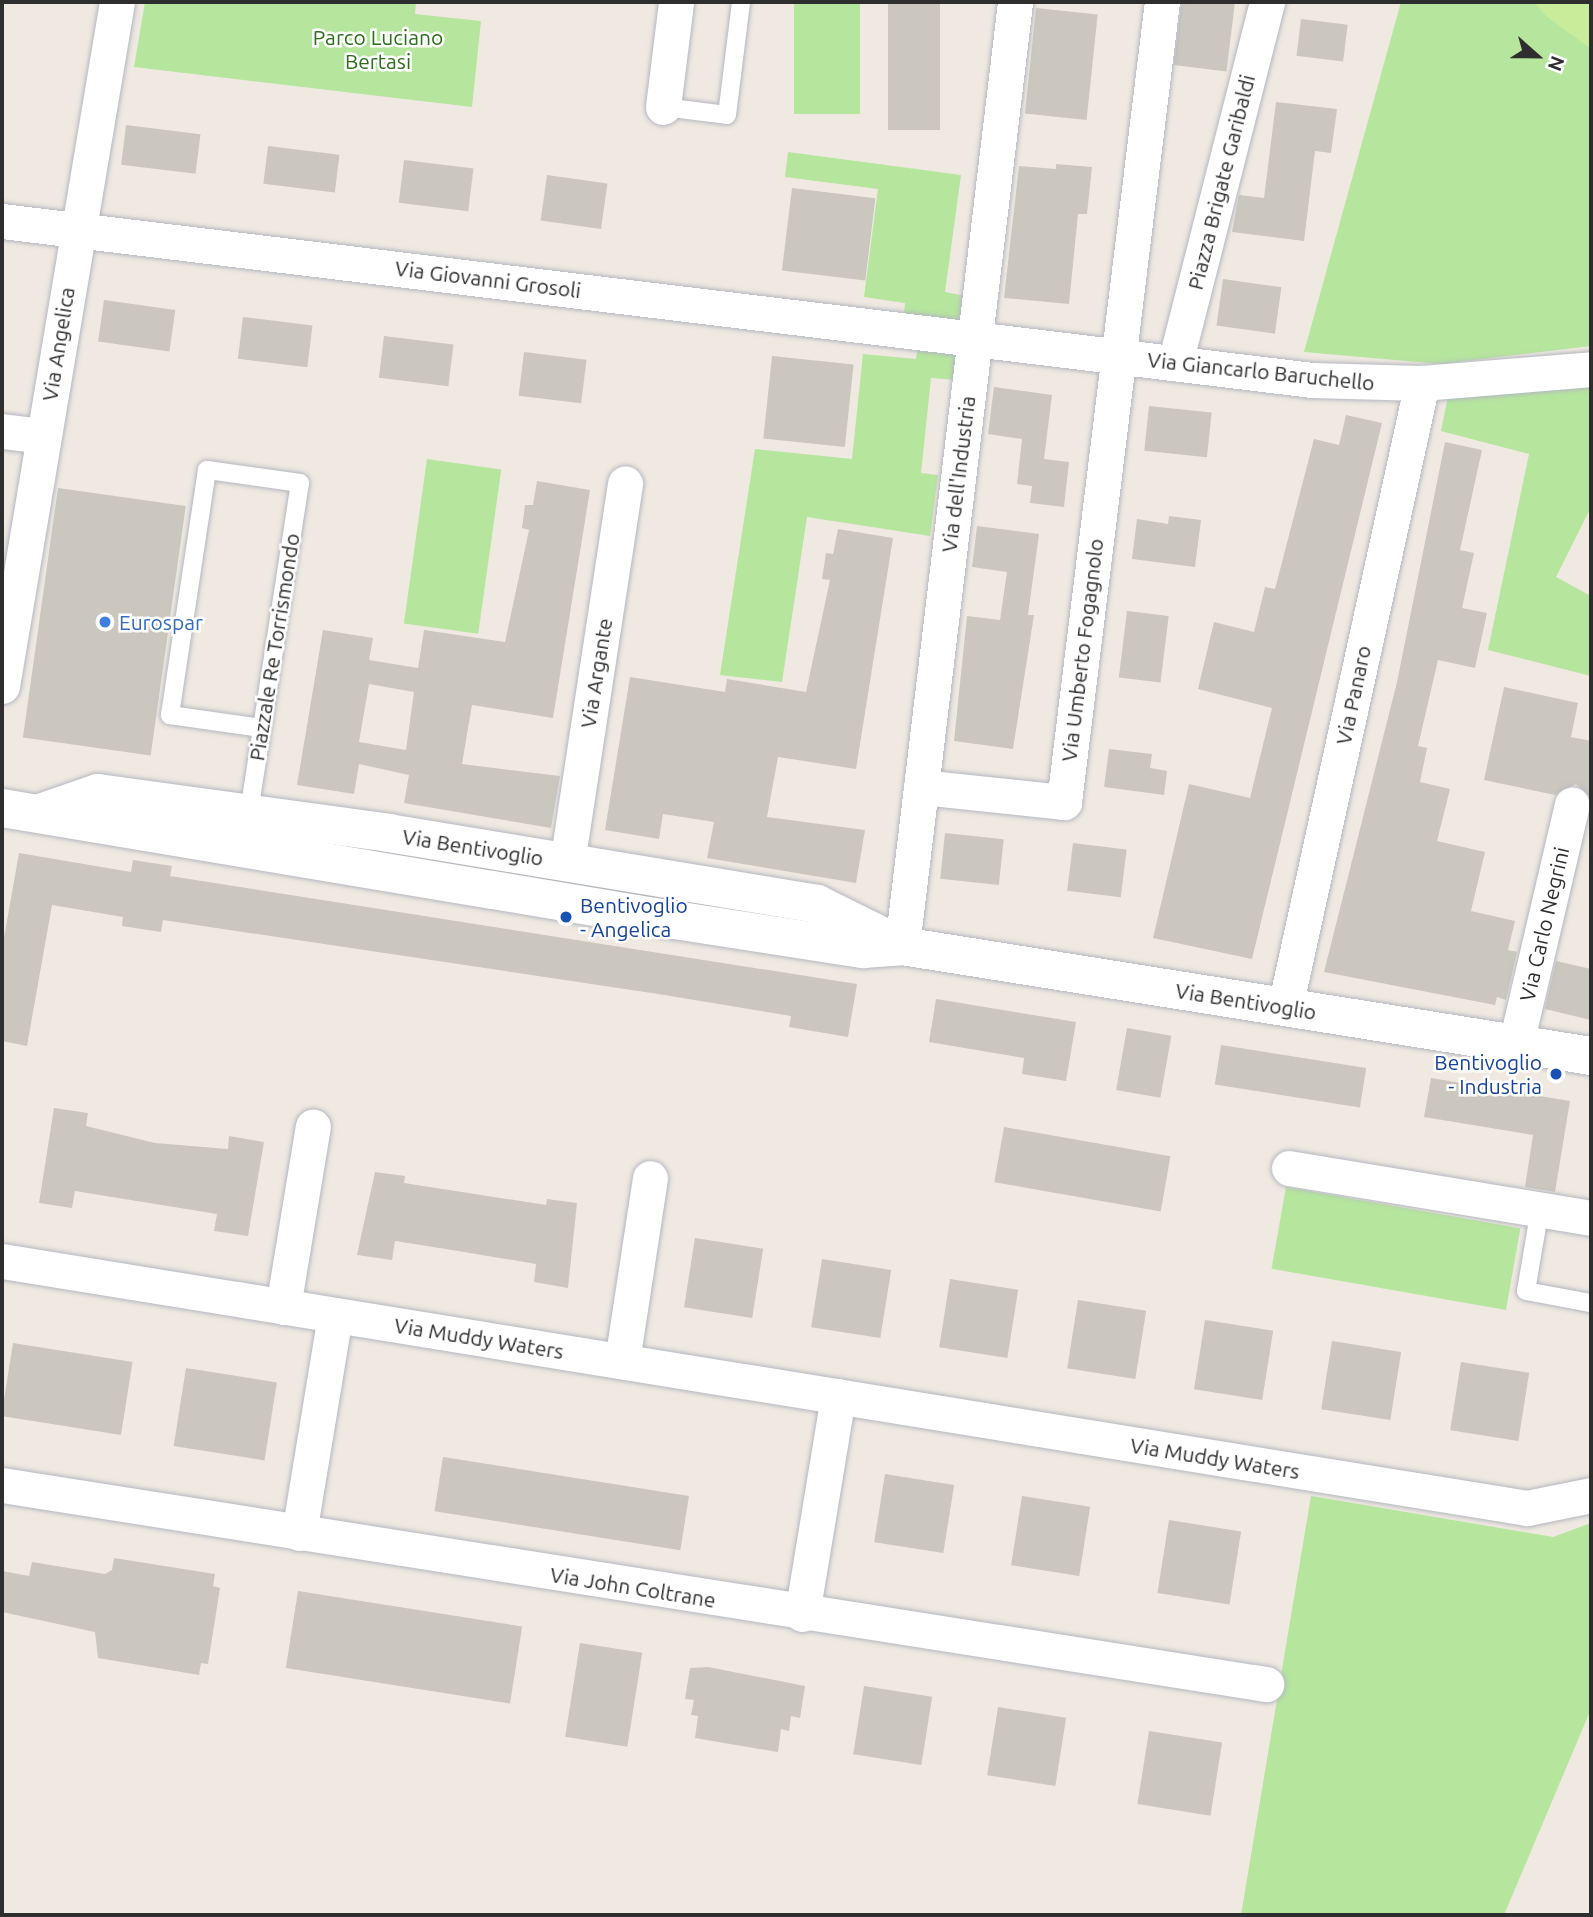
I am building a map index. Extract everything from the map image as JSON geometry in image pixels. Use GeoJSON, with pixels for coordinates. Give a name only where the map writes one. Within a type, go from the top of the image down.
{"type":"FeatureCollection","features":[{"type":"Feature","properties":{"kind":"street","name":"Via Angelica"},"geometry":{"type":"LineString","coordinates":[[2,686],[76,229],[117,2]]}},
{"type":"Feature","properties":{"kind":"street"},"geometry":{"type":"LineString","coordinates":[[663,107],[676,2]]}},
{"type":"Feature","properties":{"kind":"street","name":"Via dell'Industria"},"geometry":{"type":"LineString","coordinates":[[902,946],[1014,2]]}},
{"type":"Feature","properties":{"kind":"street"},"geometry":{"type":"LineString","coordinates":[[1119,356],[1163,2]]}},
{"type":"Feature","properties":{"kind":"street","name":"Piazza Brigate Garibaldi"},"geometry":{"type":"LineString","coordinates":[[1175,363],[1267,2]]}},
{"type":"Feature","properties":{"kind":"street","name":"Via Giovanni Grosoli"},"geometry":{"type":"LineString","coordinates":[[2,221],[975,337]]}},
{"type":"Feature","properties":{"kind":"street","name":"Via Giancarlo Baruchello"},"geometry":{"type":"LineString","coordinates":[[975,337],[1312,380],[1422,383],[1591,369]]}},
{"type":"Feature","properties":{"kind":"street","name":"Via Umberto Fogagnolo"},"geometry":{"type":"LineString","coordinates":[[920,787],[1063,802],[1119,356]]}},
{"type":"Feature","properties":{"kind":"street","name":"Via Panaro"},"geometry":{"type":"LineString","coordinates":[[1285,1007],[1422,383]]}},
{"type":"Feature","properties":{"kind":"street"},"geometry":{"type":"LineString","coordinates":[[2,431],[43,436]]}},
{"type":"Feature","properties":{"kind":"street","name":"Via Argante"},"geometry":{"type":"LineString","coordinates":[[568,863],[625,483]]}},
{"type":"Feature","properties":{"kind":"street","name":"Via Bentivoglio"},"geometry":{"type":"LineString","coordinates":[[20,811],[99,793],[248,812],[817,904],[902,946]]}},
{"type":"Feature","properties":{"kind":"street","name":"Via Carlo Negrini"},"geometry":{"type":"LineString","coordinates":[[1516,1044],[1572,804]]}},
{"type":"Feature","properties":{"kind":"street","name":"Via Bentivoglio"},"geometry":{"type":"LineString","coordinates":[[20,811],[863,949],[902,946],[1591,1056]]}},
{"type":"Feature","properties":{"kind":"street"},"geometry":{"type":"LineString","coordinates":[[222,845],[248,812],[271,853]]}},
{"type":"Feature","properties":{"kind":"street"},"geometry":{"type":"LineString","coordinates":[[284,1307],[313,1126]]}},
{"type":"Feature","properties":{"kind":"street"},"geometry":{"type":"LineString","coordinates":[[1289,1168],[1591,1217]]}},
{"type":"Feature","properties":{"kind":"street"},"geometry":{"type":"LineString","coordinates":[[622,1361],[650,1178]]}},
{"type":"Feature","properties":{"kind":"street","name":"Via Muddy Waters"},"geometry":{"type":"LineString","coordinates":[[2,1261],[1527,1508],[1591,1495]]}},
{"type":"Feature","properties":{"kind":"street"},"geometry":{"type":"LineString","coordinates":[[299,1533],[335,1315]]}},
{"type":"Feature","properties":{"kind":"street"},"geometry":{"type":"LineString","coordinates":[[802,1614],[838,1396]]}},
{"type":"Feature","properties":{"kind":"street","name":"Via John Coltrane"},"geometry":{"type":"LineString","coordinates":[[2,1485],[802,1614],[1266,1684]]}},
{"type":"Feature","properties":{"kind":"lane"},"geometry":{"type":"LineString","coordinates":[[663,107],[727,115],[741,2]]}},
{"type":"Feature","properties":{"kind":"lane","name":"Piazzale Re Torrismondo"},"geometry":{"type":"LineString","coordinates":[[248,812],[300,483],[207,470],[170,715],[261,729]]}},
{"type":"Feature","properties":{"kind":"lane"},"geometry":{"type":"LineString","coordinates":[[1539,1209],[1526,1291],[1591,1303]]}},
{"type":"Feature","properties":{"kind":"green space","name":"Parco Luciano Bertasi"},"geometry":{"type":"Polygon","coordinates":[[[145,2],[416,2],[415,14],[481,21],[472,107],[134,67],[145,2]]]}},
{"type":"Feature","properties":{"kind":"green space"},"geometry":{"type":"Polygon","coordinates":[[[794,2],[860,2],[860,114],[794,114],[794,2]]]}},
{"type":"Feature","properties":{"kind":"green space"},"geometry":{"type":"Polygon","coordinates":[[[1401,2],[1591,2],[1591,346],[1441,364],[1304,352],[1401,2]]]}},
{"type":"Feature","properties":{"kind":"green space"},"geometry":{"type":"Polygon","coordinates":[[[1534,2],[1591,2],[1591,49],[1546,16],[1534,2]]]}},
{"type":"Feature","properties":{"kind":"green space"},"geometry":{"type":"Polygon","coordinates":[[[788,152],[961,175],[945,292],[966,296],[963,321],[904,313],[905,303],[864,297],[878,189],[785,177],[788,152]]]}},
{"type":"Feature","properties":{"kind":"green space"},"geometry":{"type":"Polygon","coordinates":[[[918,346],[959,351],[956,380],[931,378],[921,473],[938,475],[930,536],[807,517],[782,682],[720,675],[755,449],[852,459],[863,354],[916,359],[918,346]]]}},
{"type":"Feature","properties":{"kind":"green space"},"geometry":{"type":"Polygon","coordinates":[[[1591,383],[1591,507],[1556,577],[1591,596],[1591,676],[1488,650],[1529,454],[1441,431],[1448,396],[1591,383]]]}},
{"type":"Feature","properties":{"kind":"green space"},"geometry":{"type":"Polygon","coordinates":[[[427,459],[501,469],[478,634],[404,623],[427,459]]]}},
{"type":"Feature","properties":{"kind":"green space"},"geometry":{"type":"Polygon","coordinates":[[[1286,1187],[1520,1228],[1506,1310],[1272,1269],[1286,1187]]]}},
{"type":"Feature","properties":{"kind":"green space"},"geometry":{"type":"Polygon","coordinates":[[[1311,1496],[1553,1537],[1591,1523],[1591,1709],[1504,1915],[1241,1915],[1311,1496]]]}},
{"type":"Feature","properties":{"kind":"building"},"geometry":{"type":"Polygon","coordinates":[[[888,2],[940,2],[940,130],[888,130],[888,2]]]}},
{"type":"Feature","properties":{"kind":"building"},"geometry":{"type":"Polygon","coordinates":[[[1182,2],[1235,2],[1226,71],[1174,65],[1182,2]]]}},
{"type":"Feature","properties":{"kind":"building"},"geometry":{"type":"Polygon","coordinates":[[[1036,8],[1098,14],[1087,120],[1025,113],[1036,8]]]}},
{"type":"Feature","properties":{"kind":"building"},"geometry":{"type":"Polygon","coordinates":[[[1301,19],[1348,25],[1343,61],[1296,56],[1301,19]]]}},
{"type":"Feature","properties":{"kind":"building"},"geometry":{"type":"Polygon","coordinates":[[[1276,102],[1337,109],[1331,153],[1315,151],[1304,241],[1232,232],[1239,195],[1264,198],[1276,102]]]}},
{"type":"Feature","properties":{"kind":"building"},"geometry":{"type":"Polygon","coordinates":[[[126,125],[200,134],[196,174],[121,165],[126,125]]]}},
{"type":"Feature","properties":{"kind":"building"},"geometry":{"type":"Polygon","coordinates":[[[268,146],[339,155],[335,192],[263,184],[268,146]]]}},
{"type":"Feature","properties":{"kind":"building"},"geometry":{"type":"Polygon","coordinates":[[[404,160],[473,169],[468,211],[399,203],[404,160]]]}},
{"type":"Feature","properties":{"kind":"building"},"geometry":{"type":"Polygon","coordinates":[[[1056,164],[1092,167],[1087,214],[1078,214],[1069,304],[1004,298],[1019,166],[1056,169],[1056,164]]]}},
{"type":"Feature","properties":{"kind":"building"},"geometry":{"type":"Polygon","coordinates":[[[547,175],[607,183],[601,229],[541,221],[547,175]]]}},
{"type":"Feature","properties":{"kind":"building"},"geometry":{"type":"Polygon","coordinates":[[[792,188],[875,198],[865,281],[782,270],[792,188]]]}},
{"type":"Feature","properties":{"kind":"building"},"geometry":{"type":"Polygon","coordinates":[[[1223,279],[1281,287],[1275,334],[1216,326],[1223,279]]]}},
{"type":"Feature","properties":{"kind":"building"},"geometry":{"type":"Polygon","coordinates":[[[104,300],[175,310],[169,352],[98,342],[104,300]]]}},
{"type":"Feature","properties":{"kind":"building"},"geometry":{"type":"Polygon","coordinates":[[[243,317],[312,326],[307,367],[238,359],[243,317]]]}},
{"type":"Feature","properties":{"kind":"building"},"geometry":{"type":"Polygon","coordinates":[[[384,336],[453,345],[448,386],[379,378],[384,336]]]}},
{"type":"Feature","properties":{"kind":"building"},"geometry":{"type":"Polygon","coordinates":[[[524,352],[587,360],[581,403],[519,396],[524,352]]]}},
{"type":"Feature","properties":{"kind":"building"},"geometry":{"type":"Polygon","coordinates":[[[772,356],[854,365],[845,447],[763,439],[772,356]]]}},
{"type":"Feature","properties":{"kind":"building"},"geometry":{"type":"Polygon","coordinates":[[[994,387],[1052,395],[1044,459],[1069,462],[1064,507],[1030,503],[1032,486],[1017,484],[1022,439],[988,434],[994,387]]]}},
{"type":"Feature","properties":{"kind":"building"},"geometry":{"type":"Polygon","coordinates":[[[1149,406],[1212,413],[1207,457],[1144,451],[1149,406]]]}},
{"type":"Feature","properties":{"kind":"building"},"geometry":{"type":"Polygon","coordinates":[[[1346,415],[1382,423],[1252,959],[1153,938],[1189,784],[1250,798],[1272,708],[1198,689],[1214,622],[1254,632],[1265,587],[1275,589],[1314,439],[1339,445],[1346,415]]]}},
{"type":"Feature","properties":{"kind":"building"},"geometry":{"type":"Polygon","coordinates":[[[1445,442],[1482,450],[1460,550],[1474,553],[1462,608],[1487,613],[1475,668],[1438,660],[1418,746],[1427,748],[1420,782],[1450,789],[1437,841],[1485,852],[1471,911],[1515,921],[1508,950],[1517,952],[1506,1000],[1497,997],[1495,1005],[1324,972],[1397,682],[1445,442]]]}},
{"type":"Feature","properties":{"kind":"building"},"geometry":{"type":"Polygon","coordinates":[[[537,481],[590,490],[553,718],[472,705],[462,764],[560,776],[551,828],[404,803],[409,775],[359,764],[354,794],[297,785],[323,630],[373,638],[369,660],[418,668],[424,630],[505,642],[529,530],[522,528],[525,505],[533,505],[537,481]],[[369,684],[359,742],[406,750],[414,692],[369,684]]]}},
{"type":"Feature","properties":{"kind":"building","name":"Eurospar"},"geometry":{"type":"Polygon","coordinates":[[[58,488],[186,506],[151,756],[23,738],[58,488]]]}},
{"type":"Feature","properties":{"kind":"building"},"geometry":{"type":"Polygon","coordinates":[[[1169,516],[1201,520],[1195,567],[1132,559],[1137,519],[1168,524],[1169,516]]]}},
{"type":"Feature","properties":{"kind":"building"},"geometry":{"type":"Polygon","coordinates":[[[977,526],[1039,534],[1028,615],[1034,615],[1013,749],[954,741],[967,616],[1000,620],[1007,572],[972,567],[977,526]]]}},
{"type":"Feature","properties":{"kind":"building"},"geometry":{"type":"Polygon","coordinates":[[[838,529],[893,538],[856,769],[778,757],[767,817],[865,830],[856,883],[707,858],[714,822],[663,814],[659,839],[605,830],[630,677],[725,692],[727,679],[806,692],[830,580],[822,579],[826,553],[833,554],[838,529]]]}},
{"type":"Feature","properties":{"kind":"building"},"geometry":{"type":"Polygon","coordinates":[[[1127,611],[1169,616],[1161,683],[1119,678],[1127,611]]]}},
{"type":"Feature","properties":{"kind":"building"},"geometry":{"type":"Polygon","coordinates":[[[1504,687],[1578,703],[1571,737],[1591,741],[1591,798],[1576,784],[1555,795],[1484,780],[1504,687]]]}},
{"type":"Feature","properties":{"kind":"building"},"geometry":{"type":"Polygon","coordinates":[[[1109,749],[1152,754],[1150,768],[1167,771],[1164,795],[1104,787],[1109,749]]]}},
{"type":"Feature","properties":{"kind":"building"},"geometry":{"type":"Polygon","coordinates":[[[945,833],[1004,839],[999,885],[940,879],[945,833]]]}},
{"type":"Feature","properties":{"kind":"building"},"geometry":{"type":"Polygon","coordinates":[[[1073,843],[1127,850],[1121,897],[1067,891],[1073,843]]]}},
{"type":"Feature","properties":{"kind":"building"},"geometry":{"type":"Polygon","coordinates":[[[19,853],[131,872],[133,860],[172,866],[170,876],[857,984],[848,1037],[789,1027],[791,1016],[163,920],[161,932],[122,926],[123,917],[52,905],[27,1046],[2,1041],[2,949],[19,853]]]}},
{"type":"Feature","properties":{"kind":"building"},"geometry":{"type":"Polygon","coordinates":[[[1556,961],[1591,969],[1591,1020],[1545,1009],[1556,961]]]}},
{"type":"Feature","properties":{"kind":"building"},"geometry":{"type":"Polygon","coordinates":[[[936,999],[1076,1022],[1066,1081],[1022,1074],[1024,1058],[929,1042],[936,999]]]}},
{"type":"Feature","properties":{"kind":"building"},"geometry":{"type":"Polygon","coordinates":[[[1127,1028],[1171,1036],[1160,1098],[1116,1090],[1127,1028]]]}},
{"type":"Feature","properties":{"kind":"building"},"geometry":{"type":"Polygon","coordinates":[[[1221,1045],[1366,1068],[1360,1108],[1215,1085],[1221,1045]]]}},
{"type":"Feature","properties":{"kind":"building"},"geometry":{"type":"Polygon","coordinates":[[[1431,1078],[1570,1101],[1555,1192],[1525,1187],[1533,1135],[1424,1117],[1431,1078]]]}},
{"type":"Feature","properties":{"kind":"building"},"geometry":{"type":"Polygon","coordinates":[[[54,1108],[88,1113],[86,1126],[155,1143],[228,1149],[229,1136],[264,1142],[248,1236],[214,1231],[217,1214],[75,1191],[72,1208],[39,1203],[54,1108]]]}},
{"type":"Feature","properties":{"kind":"building"},"geometry":{"type":"Polygon","coordinates":[[[1004,1127],[1170,1156],[1161,1211],[994,1182],[1004,1127]]]}},
{"type":"Feature","properties":{"kind":"building"},"geometry":{"type":"Polygon","coordinates":[[[375,1172],[405,1176],[404,1183],[546,1205],[547,1199],[577,1203],[568,1288],[534,1282],[536,1264],[395,1241],[392,1260],[357,1255],[375,1172]]]}},
{"type":"Feature","properties":{"kind":"building"},"geometry":{"type":"Polygon","coordinates":[[[695,1238],[763,1249],[752,1318],[684,1307],[695,1238]]]}},
{"type":"Feature","properties":{"kind":"building"},"geometry":{"type":"Polygon","coordinates":[[[822,1259],[891,1270],[880,1338],[811,1327],[822,1259]]]}},
{"type":"Feature","properties":{"kind":"building"},"geometry":{"type":"Polygon","coordinates":[[[950,1279],[1018,1290],[1007,1358],[939,1347],[950,1279]]]}},
{"type":"Feature","properties":{"kind":"building"},"geometry":{"type":"Polygon","coordinates":[[[1078,1300],[1146,1311],[1135,1379],[1067,1368],[1078,1300]]]}},
{"type":"Feature","properties":{"kind":"building"},"geometry":{"type":"Polygon","coordinates":[[[1205,1320],[1273,1331],[1262,1400],[1194,1389],[1205,1320]]]}},
{"type":"Feature","properties":{"kind":"building"},"geometry":{"type":"Polygon","coordinates":[[[1332,1341],[1401,1352],[1390,1420],[1321,1409],[1332,1341]]]}},
{"type":"Feature","properties":{"kind":"building"},"geometry":{"type":"Polygon","coordinates":[[[13,1343],[133,1362],[121,1435],[2,1416],[13,1343]]]}},
{"type":"Feature","properties":{"kind":"building"},"geometry":{"type":"Polygon","coordinates":[[[1461,1362],[1529,1373],[1518,1441],[1450,1430],[1461,1362]]]}},
{"type":"Feature","properties":{"kind":"building"},"geometry":{"type":"Polygon","coordinates":[[[186,1368],[277,1382],[265,1460],[174,1446],[186,1368]]]}},
{"type":"Feature","properties":{"kind":"building"},"geometry":{"type":"Polygon","coordinates":[[[443,1457],[689,1496],[680,1550],[434,1511],[443,1457]]]}},
{"type":"Feature","properties":{"kind":"building"},"geometry":{"type":"Polygon","coordinates":[[[885,1474],[954,1485],[943,1553],[874,1542],[885,1474]]]}},
{"type":"Feature","properties":{"kind":"building"},"geometry":{"type":"Polygon","coordinates":[[[1022,1496],[1090,1507],[1079,1576],[1011,1565],[1022,1496]]]}},
{"type":"Feature","properties":{"kind":"building"},"geometry":{"type":"Polygon","coordinates":[[[1169,1520],[1241,1531],[1230,1605],[1157,1593],[1169,1520]]]}},
{"type":"Feature","properties":{"kind":"building"},"geometry":{"type":"Polygon","coordinates":[[[114,1558],[215,1574],[213,1586],[220,1588],[208,1664],[201,1663],[199,1675],[98,1658],[95,1632],[2,1612],[2,1571],[29,1576],[32,1562],[105,1574],[112,1570],[114,1558]]]}},
{"type":"Feature","properties":{"kind":"building"},"geometry":{"type":"Polygon","coordinates":[[[298,1591],[522,1627],[510,1704],[286,1668],[298,1591]]]}},
{"type":"Feature","properties":{"kind":"building"},"geometry":{"type":"Polygon","coordinates":[[[580,1643],[642,1653],[627,1747],[565,1737],[580,1643]]]}},
{"type":"Feature","properties":{"kind":"building"},"geometry":{"type":"Polygon","coordinates":[[[708,1667],[805,1686],[800,1718],[791,1716],[789,1731],[781,1729],[778,1752],[695,1738],[698,1716],[691,1715],[694,1700],[685,1699],[690,1668],[708,1667]]]}},
{"type":"Feature","properties":{"kind":"building"},"geometry":{"type":"Polygon","coordinates":[[[864,1686],[932,1697],[921,1765],[853,1754],[864,1686]]]}},
{"type":"Feature","properties":{"kind":"building"},"geometry":{"type":"Polygon","coordinates":[[[998,1707],[1066,1718],[1055,1786],[987,1775],[998,1707]]]}},
{"type":"Feature","properties":{"kind":"building"},"geometry":{"type":"Polygon","coordinates":[[[1149,1731],[1222,1743],[1211,1816],[1137,1804],[1149,1731]]]}},
{"type":"Feature","properties":{"kind":"place","name":"Eurospar"},"geometry":{"type":"Point","coordinates":[105,622]}},
{"type":"Feature","properties":{"kind":"place","name":"Bentivoglio - Angelica"},"geometry":{"type":"Point","coordinates":[566,917]}},
{"type":"Feature","properties":{"kind":"place","name":"Bentivoglio - Industria"},"geometry":{"type":"Point","coordinates":[1556,1074]}}]}
